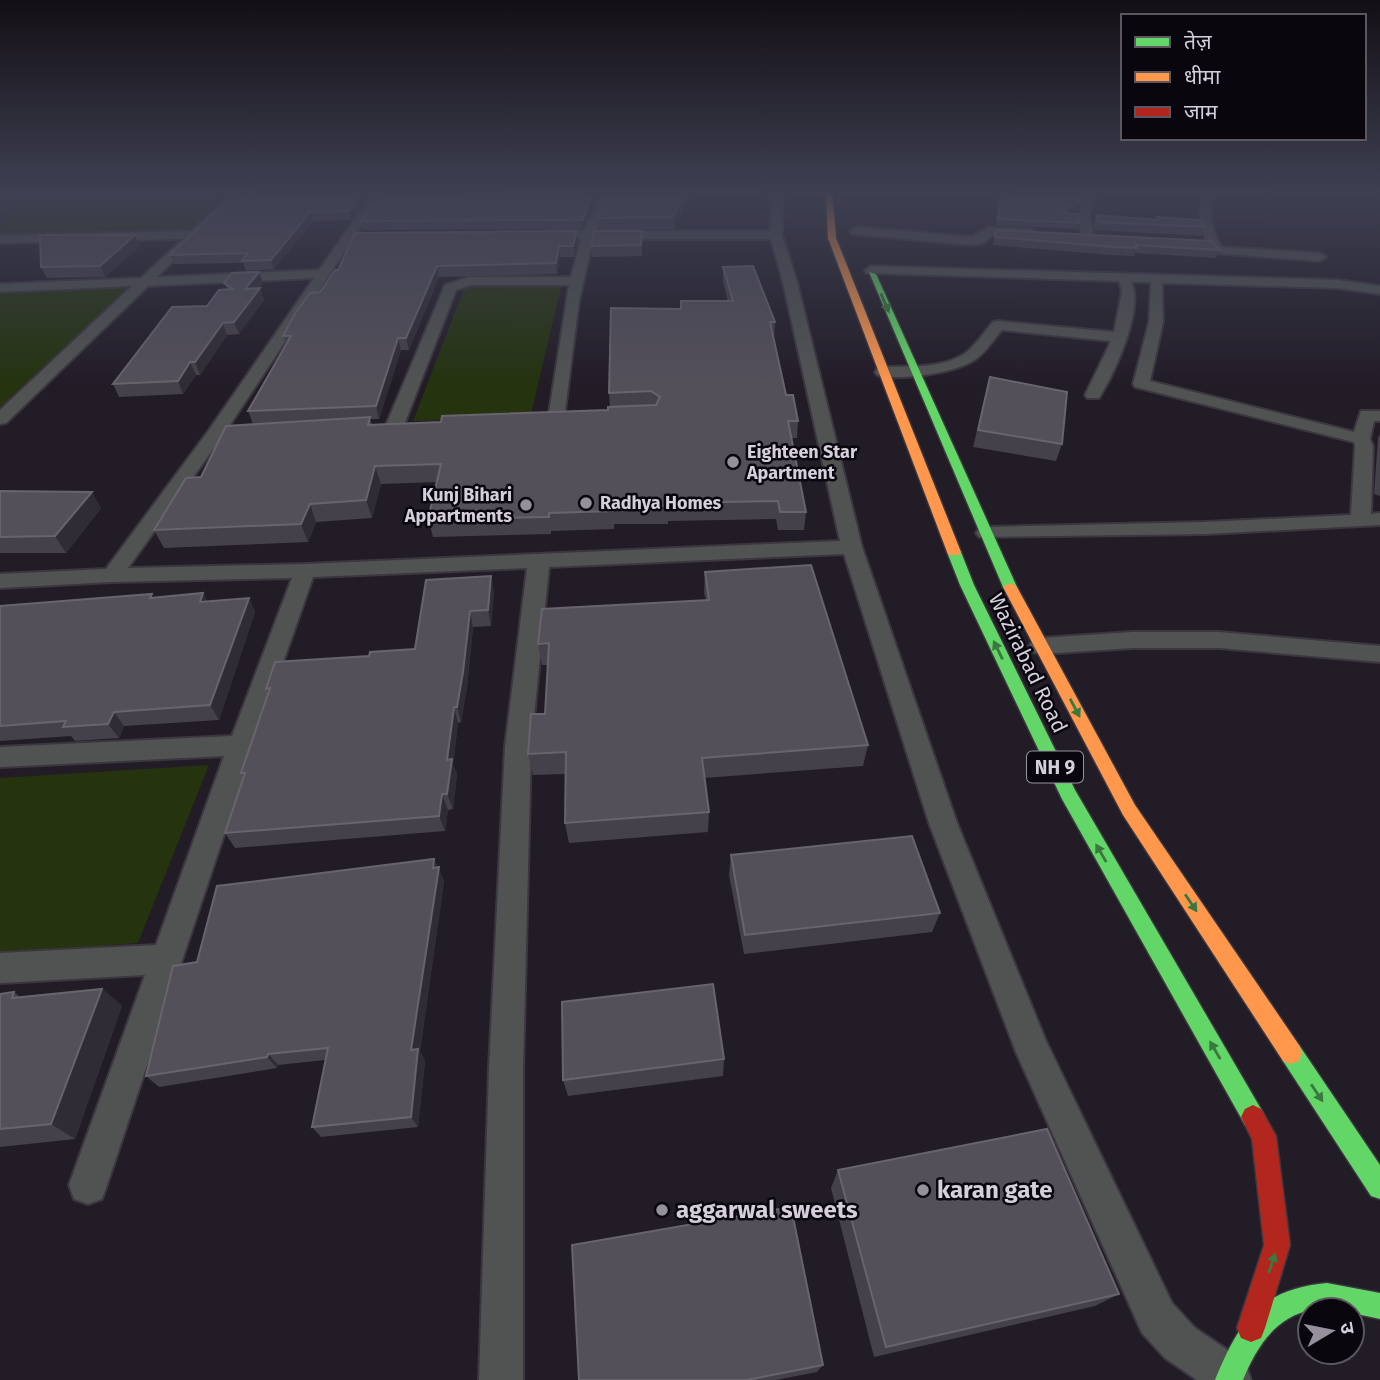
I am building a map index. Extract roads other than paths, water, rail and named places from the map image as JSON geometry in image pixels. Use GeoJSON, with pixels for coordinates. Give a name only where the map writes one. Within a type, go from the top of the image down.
{"type":"FeatureCollection","features":[{"type":"Feature","properties":{"kind":"highway","name":"Wazirabad Road"},"geometry":{"type":"LineString","coordinates":[[839,256],[967,585],[1068,794],[1264,1136],[1278,1245],[1251,1328]]}},
{"type":"Feature","properties":{"kind":"highway","name":"Wazirabad Road"},"geometry":{"type":"LineString","coordinates":[[863,256],[1014,596],[1129,810],[1380,1187]]}},
{"type":"Feature","properties":{"kind":"highway"},"geometry":{"type":"LineString","coordinates":[[1229,1379],[1235,1357],[1251,1328],[1284,1303],[1327,1295],[1380,1306]]}},
{"type":"Feature","properties":{"kind":"street"},"geometry":{"type":"LineString","coordinates":[[0,419],[172,256]]}},
{"type":"Feature","properties":{"kind":"street"},"geometry":{"type":"LineString","coordinates":[[112,575],[215,434],[339,256]]}},
{"type":"Feature","properties":{"kind":"street"},"geometry":{"type":"LineString","coordinates":[[556,419],[583,256]]}},
{"type":"Feature","properties":{"kind":"street"},"geometry":{"type":"LineString","coordinates":[[782,256],[852,547],[943,823],[1033,1052],[1157,1318],[1180,1343],[1229,1379]]}},
{"type":"Feature","properties":{"kind":"street"},"geometry":{"type":"LineString","coordinates":[[1310,256],[1320,257]]}},
{"type":"Feature","properties":{"kind":"street"},"geometry":{"type":"LineString","coordinates":[[0,288],[324,274]]}},
{"type":"Feature","properties":{"kind":"street"},"geometry":{"type":"LineString","coordinates":[[872,274],[1338,284],[1380,290]]}},
{"type":"Feature","properties":{"kind":"street"},"geometry":{"type":"LineString","coordinates":[[872,274],[1156,284],[1199,282]]}},
{"type":"Feature","properties":{"kind":"street"},"geometry":{"type":"LineString","coordinates":[[395,425],[450,288],[469,281],[577,281]]}},
{"type":"Feature","properties":{"kind":"street"},"geometry":{"type":"LineString","coordinates":[[1093,395],[1120,337],[1129,291],[1125,283]]}},
{"type":"Feature","properties":{"kind":"street"},"geometry":{"type":"LineString","coordinates":[[1156,284],[1156,332],[1141,384],[1361,439]]}},
{"type":"Feature","properties":{"kind":"street"},"geometry":{"type":"LineString","coordinates":[[883,372],[914,371],[959,362],[970,356],[998,325],[1120,337]]}},
{"type":"Feature","properties":{"kind":"street"},"geometry":{"type":"LineString","coordinates":[[986,533],[1206,528],[1371,519],[1364,446],[1361,439],[1367,415],[1380,416]]}},
{"type":"Feature","properties":{"kind":"street"},"geometry":{"type":"LineString","coordinates":[[215,434],[239,432]]}},
{"type":"Feature","properties":{"kind":"street"},"geometry":{"type":"LineString","coordinates":[[0,581],[112,575],[305,571],[852,547]]}},
{"type":"Feature","properties":{"kind":"street"},"geometry":{"type":"LineString","coordinates":[[501,1380],[506,1069],[518,747],[539,559]]}},
{"type":"Feature","properties":{"kind":"street"},"geometry":{"type":"LineString","coordinates":[[88,1185],[241,745],[305,571]]}},
{"type":"Feature","properties":{"kind":"street"},"geometry":{"type":"LineString","coordinates":[[1041,646],[1133,640],[1219,640],[1380,654]]}},
{"type":"Feature","properties":{"kind":"street"},"geometry":{"type":"LineString","coordinates":[[0,757],[241,745]]}},
{"type":"Feature","properties":{"kind":"street"},"geometry":{"type":"LineString","coordinates":[[0,968],[167,959]]}},
{"type":"Feature","properties":{"kind":"place","name":"Eighteen Star Apartment"},"geometry":{"type":"Point","coordinates":[733,462]}},
{"type":"Feature","properties":{"kind":"place","name":"Radhya Homes"},"geometry":{"type":"Point","coordinates":[586,503]}},
{"type":"Feature","properties":{"kind":"place","name":"Kunj Bihari Appartments"},"geometry":{"type":"Point","coordinates":[526,505]}},
{"type":"Feature","properties":{"kind":"place","name":"karan gate"},"geometry":{"type":"Point","coordinates":[923,1190]}},
{"type":"Feature","properties":{"kind":"place","name":"aggarwal sweets"},"geometry":{"type":"Point","coordinates":[662,1210]}}]}
